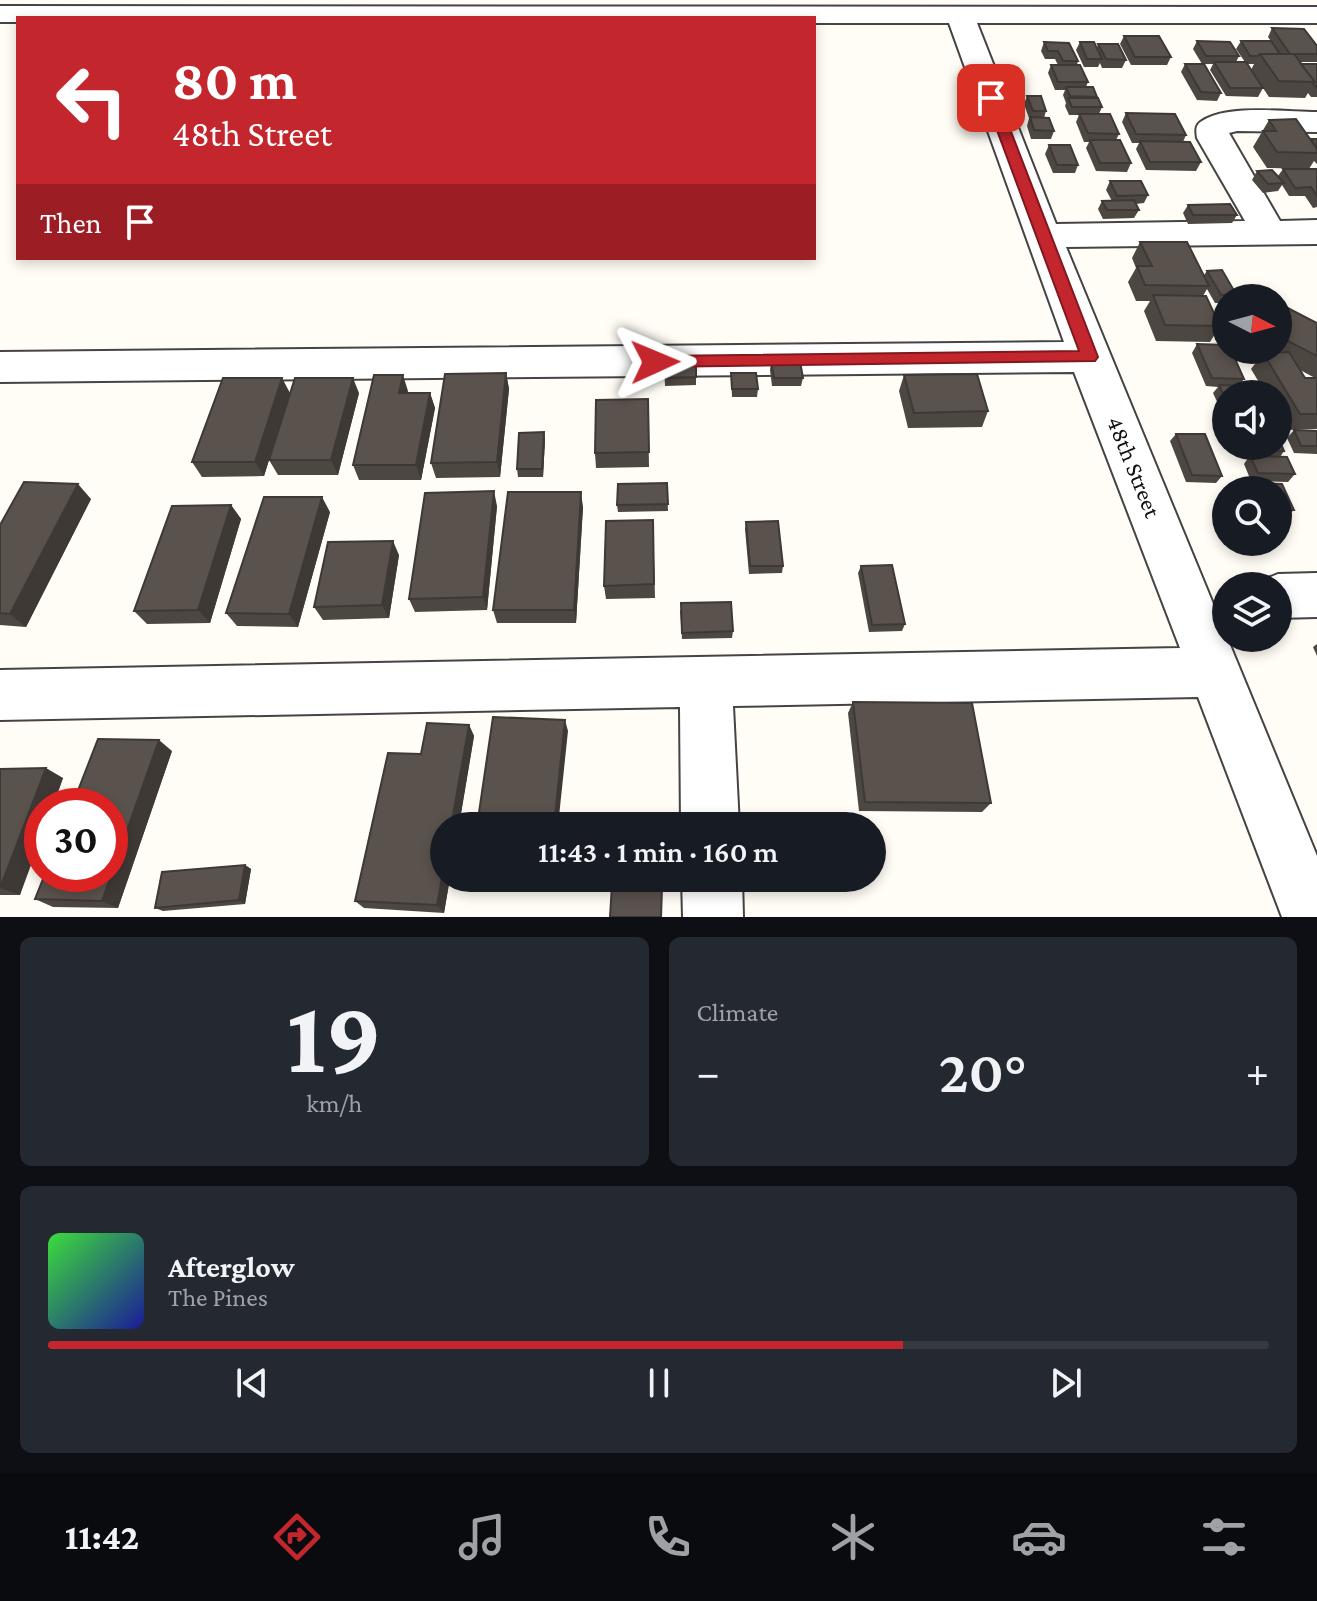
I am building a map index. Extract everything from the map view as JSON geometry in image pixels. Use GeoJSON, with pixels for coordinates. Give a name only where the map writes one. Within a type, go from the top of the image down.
{"type":"FeatureCollection","features":[{"type":"Feature","properties":{"kind":"street"},"geometry":{"type":"LineString","coordinates":[[0,14],[728,7],[960,16],[1061,8],[1223,8],[1317,15]]}},
{"type":"Feature","properties":{"kind":"street","name":"48th Street"},"geometry":{"type":"LineString","coordinates":[[960,16],[1089,357],[1206,597],[1213,672],[1312,917]]}},
{"type":"Feature","properties":{"kind":"street"},"geometry":{"type":"LineString","coordinates":[[1270,233],[1213,138],[1212,128],[1235,121],[1317,122]]}},
{"type":"Feature","properties":{"kind":"street"},"geometry":{"type":"LineString","coordinates":[[1044,236],[1317,232]]}},
{"type":"Feature","properties":{"kind":"street"},"geometry":{"type":"LineString","coordinates":[[0,367],[1089,357]]}},
{"type":"Feature","properties":{"kind":"street"},"geometry":{"type":"LineString","coordinates":[[1292,596],[1317,595]]}},
{"type":"Feature","properties":{"kind":"street"},"geometry":{"type":"LineString","coordinates":[[0,695],[1213,672]]}},
{"type":"Feature","properties":{"kind":"street"},"geometry":{"type":"LineString","coordinates":[[706,680],[710,812]]}},
{"type":"Feature","properties":{"kind":"street"},"geometry":{"type":"LineString","coordinates":[[712,892],[713,917]]}},
{"type":"Feature","properties":{"kind":"building"},"geometry":{"type":"Polygon","coordinates":[[[1272,28],[1304,29],[1317,46],[1317,54],[1290,54],[1272,28]]]}},
{"type":"Feature","properties":{"kind":"building"},"geometry":{"type":"Polygon","coordinates":[[[1124,36],[1159,36],[1171,57],[1135,57],[1124,36]]]}},
{"type":"Feature","properties":{"kind":"building"},"geometry":{"type":"Polygon","coordinates":[[[1197,41],[1230,42],[1239,56],[1206,56],[1197,41]]]}},
{"type":"Feature","properties":{"kind":"building"},"geometry":{"type":"Polygon","coordinates":[[[1241,41],[1271,41],[1280,54],[1250,56],[1241,41]]]}},
{"type":"Feature","properties":{"kind":"building"},"geometry":{"type":"Polygon","coordinates":[[[1044,42],[1069,43],[1078,61],[1063,61],[1058,51],[1048,51],[1044,42]]]}},
{"type":"Feature","properties":{"kind":"building"},"geometry":{"type":"Polygon","coordinates":[[[1080,42],[1094,42],[1102,59],[1087,59],[1080,42]]]}},
{"type":"Feature","properties":{"kind":"building"},"geometry":{"type":"Polygon","coordinates":[[[1098,44],[1118,44],[1126,60],[1106,59],[1098,44]]]}},
{"type":"Feature","properties":{"kind":"building"},"geometry":{"type":"Polygon","coordinates":[[[1260,54],[1294,54],[1315,82],[1279,81],[1260,54]]]}},
{"type":"Feature","properties":{"kind":"building"},"geometry":{"type":"Polygon","coordinates":[[[1214,62],[1246,62],[1263,88],[1230,88],[1214,62]]]}},
{"type":"Feature","properties":{"kind":"building"},"geometry":{"type":"Polygon","coordinates":[[[1185,64],[1204,64],[1221,93],[1201,92],[1185,64]]]}},
{"type":"Feature","properties":{"kind":"building"},"geometry":{"type":"Polygon","coordinates":[[[1301,64],[1317,64],[1317,88],[1313,84],[1315,82],[1301,64]]]}},
{"type":"Feature","properties":{"kind":"building"},"geometry":{"type":"Polygon","coordinates":[[[1051,65],[1080,65],[1088,82],[1058,82],[1051,65]]]}},
{"type":"Feature","properties":{"kind":"building"},"geometry":{"type":"Polygon","coordinates":[[[1066,87],[1093,87],[1097,97],[1070,96],[1066,87]]]}},
{"type":"Feature","properties":{"kind":"building"},"geometry":{"type":"Polygon","coordinates":[[[1027,96],[1041,96],[1046,111],[1033,111],[1027,96]]]}},
{"type":"Feature","properties":{"kind":"building"},"geometry":{"type":"Polygon","coordinates":[[[1068,98],[1098,98],[1102,107],[1072,107],[1068,98]]]}},
{"type":"Feature","properties":{"kind":"building"},"geometry":{"type":"Polygon","coordinates":[[[1126,113],[1175,114],[1186,135],[1136,134],[1126,113]]]}},
{"type":"Feature","properties":{"kind":"building"},"geometry":{"type":"Polygon","coordinates":[[[1079,114],[1110,114],[1119,134],[1088,133],[1079,114]]]}},
{"type":"Feature","properties":{"kind":"building"},"geometry":{"type":"Polygon","coordinates":[[[1030,117],[1049,118],[1054,131],[1034,130],[1030,117]]]}},
{"type":"Feature","properties":{"kind":"building"},"geometry":{"type":"Polygon","coordinates":[[[1296,119],[1317,153],[1277,152],[1263,131],[1276,131],[1269,120],[1296,119]]]}},
{"type":"Feature","properties":{"kind":"building"},"geometry":{"type":"Polygon","coordinates":[[[1090,140],[1120,140],[1131,163],[1100,163],[1090,140]]]}},
{"type":"Feature","properties":{"kind":"building"},"geometry":{"type":"Polygon","coordinates":[[[1140,141],[1190,142],[1201,162],[1150,162],[1140,141]]]}},
{"type":"Feature","properties":{"kind":"building"},"geometry":{"type":"Polygon","coordinates":[[[1049,145],[1070,145],[1078,165],[1057,165],[1049,145]]]}},
{"type":"Feature","properties":{"kind":"building"},"geometry":{"type":"Polygon","coordinates":[[[1283,169],[1317,169],[1317,196],[1311,187],[1295,188],[1283,169]]]}},
{"type":"Feature","properties":{"kind":"building"},"geometry":{"type":"Polygon","coordinates":[[[1272,170],[1284,183],[1268,184],[1257,171],[1272,170]]]}},
{"type":"Feature","properties":{"kind":"building"},"geometry":{"type":"Polygon","coordinates":[[[1110,181],[1141,181],[1148,195],[1117,196],[1110,181]]]}},
{"type":"Feature","properties":{"kind":"building"},"geometry":{"type":"Polygon","coordinates":[[[1134,200],[1139,210],[1107,210],[1102,201],[1134,200]]]}},
{"type":"Feature","properties":{"kind":"building"},"geometry":{"type":"Polygon","coordinates":[[[1230,204],[1237,215],[1193,215],[1188,205],[1230,204]]]}},
{"type":"Feature","properties":{"kind":"building"},"geometry":{"type":"Polygon","coordinates":[[[1140,242],[1187,242],[1209,286],[1145,285],[1137,266],[1152,266],[1140,242]]]}},
{"type":"Feature","properties":{"kind":"building"},"geometry":{"type":"Polygon","coordinates":[[[1222,270],[1230,284],[1215,284],[1207,271],[1222,270]]]}},
{"type":"Feature","properties":{"kind":"building"},"geometry":{"type":"Polygon","coordinates":[[[1153,295],[1206,296],[1212,309],[1212,326],[1165,325],[1153,295]]]}},
{"type":"Feature","properties":{"kind":"building"},"geometry":{"type":"Polygon","coordinates":[[[1292,310],[1317,323],[1317,356],[1292,343],[1292,310]]]}},
{"type":"Feature","properties":{"kind":"building"},"geometry":{"type":"Polygon","coordinates":[[[1197,344],[1212,345],[1212,364],[1237,364],[1244,379],[1212,378],[1197,344]]]}},
{"type":"Feature","properties":{"kind":"building"},"geometry":{"type":"Polygon","coordinates":[[[1292,357],[1305,378],[1317,378],[1317,414],[1300,414],[1292,401],[1292,380],[1279,380],[1270,364],[1292,364],[1292,357]]]}},
{"type":"Feature","properties":{"kind":"building"},"geometry":{"type":"Polygon","coordinates":[[[696,361],[696,377],[665,378],[664,362],[696,361]]]}},
{"type":"Feature","properties":{"kind":"building"},"geometry":{"type":"Polygon","coordinates":[[[771,361],[800,361],[803,378],[774,378],[771,361]]]}},
{"type":"Feature","properties":{"kind":"building"},"geometry":{"type":"Polygon","coordinates":[[[506,373],[497,462],[431,463],[445,374],[506,373]]]}},
{"type":"Feature","properties":{"kind":"building"},"geometry":{"type":"Polygon","coordinates":[[[731,373],[756,373],[758,389],[732,389],[731,373]]]}},
{"type":"Feature","properties":{"kind":"building"},"geometry":{"type":"Polygon","coordinates":[[[977,374],[988,411],[914,413],[904,375],[977,374]]]}},
{"type":"Feature","properties":{"kind":"building"},"geometry":{"type":"Polygon","coordinates":[[[374,375],[403,375],[399,393],[430,393],[416,465],[353,465],[374,375]]]}},
{"type":"Feature","properties":{"kind":"building"},"geometry":{"type":"Polygon","coordinates":[[[223,378],[282,378],[255,462],[192,462],[223,378]]]}},
{"type":"Feature","properties":{"kind":"building"},"geometry":{"type":"Polygon","coordinates":[[[295,378],[353,378],[331,460],[269,460],[295,378]]]}},
{"type":"Feature","properties":{"kind":"building"},"geometry":{"type":"Polygon","coordinates":[[[648,399],[649,452],[595,453],[596,400],[648,399]]]}},
{"type":"Feature","properties":{"kind":"building"},"geometry":{"type":"Polygon","coordinates":[[[1294,430],[1317,431],[1317,446],[1301,446],[1294,430]]]}},
{"type":"Feature","properties":{"kind":"building"},"geometry":{"type":"Polygon","coordinates":[[[544,432],[542,469],[517,469],[519,433],[544,432]]]}},
{"type":"Feature","properties":{"kind":"building"},"geometry":{"type":"Polygon","coordinates":[[[1176,434],[1205,434],[1212,460],[1216,460],[1222,476],[1192,475],[1176,434]]]}},
{"type":"Feature","properties":{"kind":"building"},"geometry":{"type":"Polygon","coordinates":[[[1252,460],[1288,460],[1295,474],[1258,473],[1252,460]]]}},
{"type":"Feature","properties":{"kind":"building"},"geometry":{"type":"Polygon","coordinates":[[[24,482],[78,484],[10,614],[0,613],[0,525],[24,482]]]}},
{"type":"Feature","properties":{"kind":"building"},"geometry":{"type":"Polygon","coordinates":[[[667,483],[668,504],[617,505],[618,484],[667,483]]]}},
{"type":"Feature","properties":{"kind":"building"},"geometry":{"type":"Polygon","coordinates":[[[494,491],[483,597],[409,599],[425,493],[494,491]]]}},
{"type":"Feature","properties":{"kind":"building"},"geometry":{"type":"Polygon","coordinates":[[[508,492],[581,492],[574,610],[493,610],[508,492]]]}},
{"type":"Feature","properties":{"kind":"building"},"geometry":{"type":"Polygon","coordinates":[[[264,497],[322,497],[289,614],[226,613],[264,497]]]}},
{"type":"Feature","properties":{"kind":"building"},"geometry":{"type":"Polygon","coordinates":[[[231,505],[198,610],[134,611],[172,506],[231,505]]]}},
{"type":"Feature","properties":{"kind":"building"},"geometry":{"type":"Polygon","coordinates":[[[653,520],[654,584],[604,586],[606,521],[653,520]]]}},
{"type":"Feature","properties":{"kind":"building"},"geometry":{"type":"Polygon","coordinates":[[[778,521],[783,566],[750,566],[746,522],[778,521]]]}},
{"type":"Feature","properties":{"kind":"building"},"geometry":{"type":"Polygon","coordinates":[[[393,541],[382,605],[314,607],[328,542],[393,541]]]}},
{"type":"Feature","properties":{"kind":"building"},"geometry":{"type":"Polygon","coordinates":[[[892,565],[905,624],[872,625],[861,566],[892,565]]]}},
{"type":"Feature","properties":{"kind":"building"},"geometry":{"type":"Polygon","coordinates":[[[731,602],[733,631],[682,633],[681,603],[731,602]]]}},
{"type":"Feature","properties":{"kind":"building"},"geometry":{"type":"Polygon","coordinates":[[[853,702],[972,703],[991,803],[865,802],[853,702]]]}},
{"type":"Feature","properties":{"kind":"building"},"geometry":{"type":"Polygon","coordinates":[[[493,717],[565,720],[555,812],[479,812],[493,717]]]}},
{"type":"Feature","properties":{"kind":"building"},"geometry":{"type":"Polygon","coordinates":[[[427,723],[469,725],[453,812],[430,812],[430,892],[439,892],[437,905],[355,901],[388,753],[421,754],[427,723]]]}},
{"type":"Feature","properties":{"kind":"building"},"geometry":{"type":"Polygon","coordinates":[[[98,739],[159,740],[128,828],[128,788],[79,788],[98,739]]]}},
{"type":"Feature","properties":{"kind":"building"},"geometry":{"type":"Polygon","coordinates":[[[46,768],[38,788],[24,788],[24,825],[0,888],[0,769],[46,768]]]}},
{"type":"Feature","properties":{"kind":"building"},"geometry":{"type":"Polygon","coordinates":[[[245,865],[239,900],[155,908],[162,872],[245,865]]]}},
{"type":"Feature","properties":{"kind":"building"},"geometry":{"type":"Polygon","coordinates":[[[38,892],[105,892],[102,901],[35,899],[38,892]]]}},
{"type":"Feature","properties":{"kind":"building"},"geometry":{"type":"Polygon","coordinates":[[[612,892],[662,892],[661,917],[610,917],[612,892]]]}},
{"type":"Feature","properties":{"kind":"route"},"geometry":{"type":"LineString","coordinates":[[655,362],[1089,357],[991,98]]}}]}
